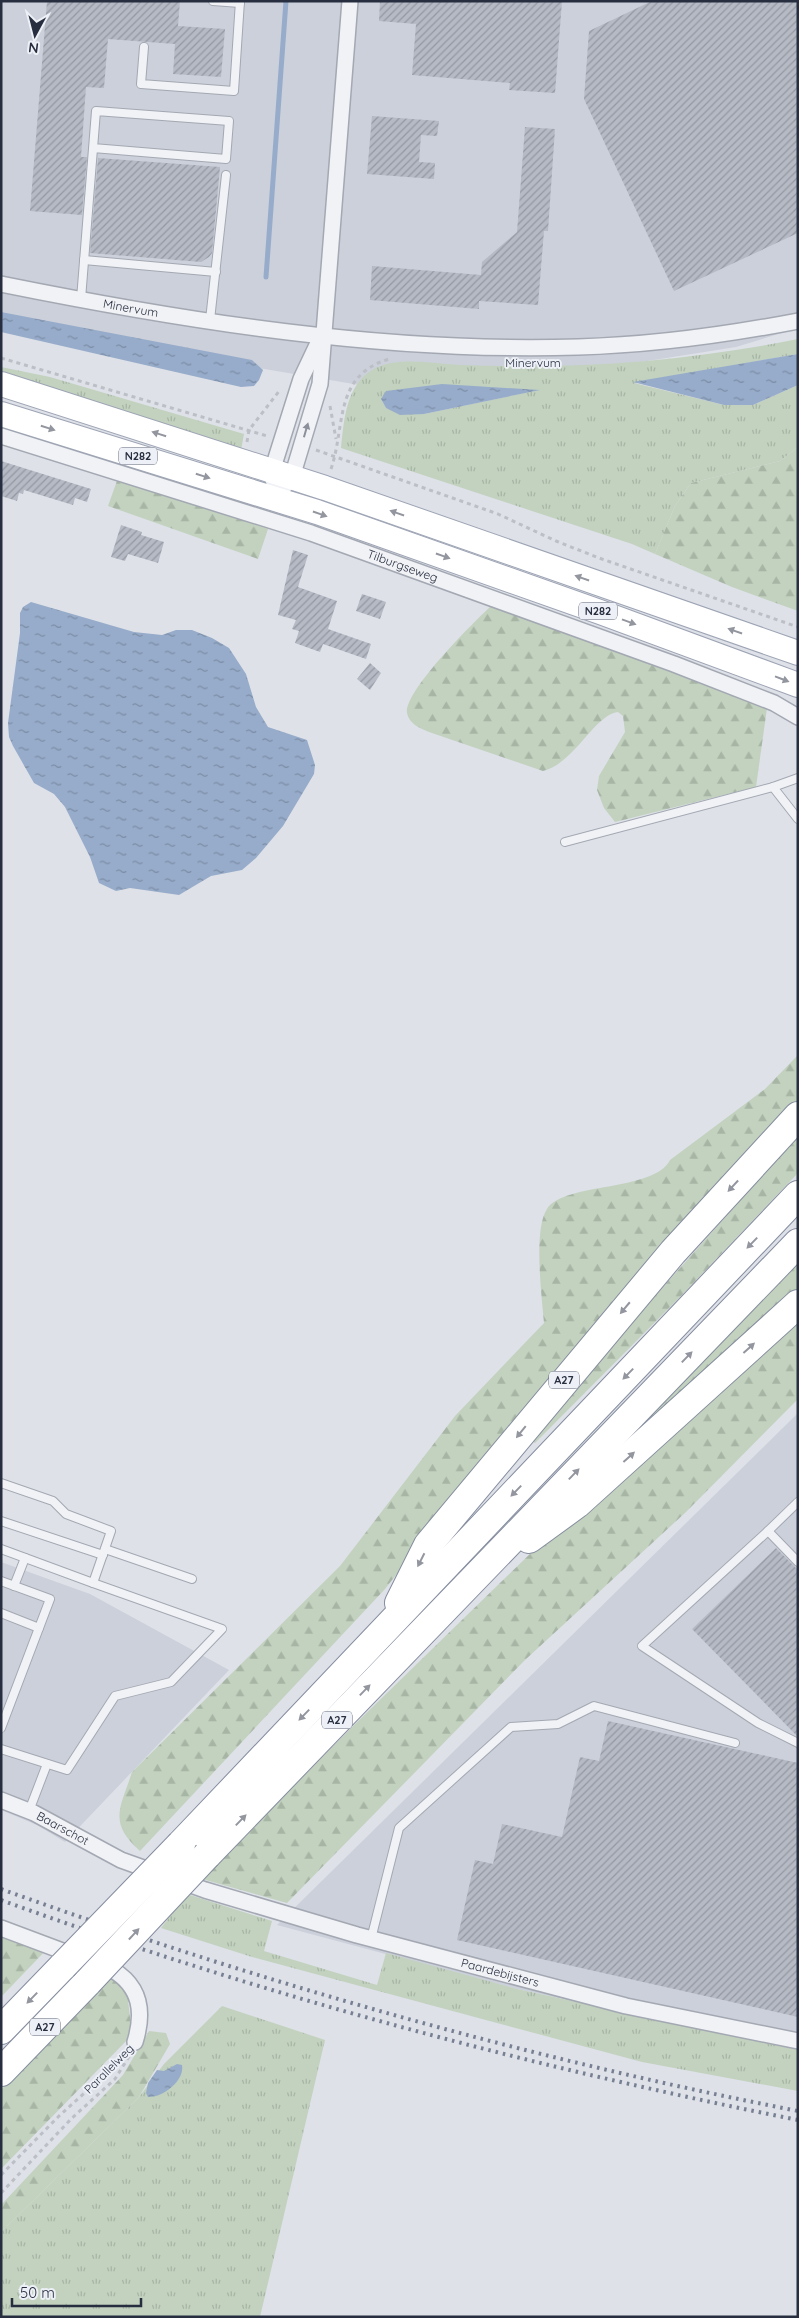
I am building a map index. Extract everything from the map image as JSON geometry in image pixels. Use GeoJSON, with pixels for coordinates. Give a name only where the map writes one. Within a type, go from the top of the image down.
{"type":"FeatureCollection","features":[{"type":"Feature","properties":{"kind":"highway","name":"A27"},"geometry":{"type":"LineString","coordinates":[[386,1628],[428,1545],[673,1252],[798,1116]]}},
{"type":"Feature","properties":{"kind":"highway","name":"A27"},"geometry":{"type":"LineString","coordinates":[[1,2030],[181,1844],[798,1195]]}},
{"type":"Feature","properties":{"kind":"highway","name":"A27"},"geometry":{"type":"LineString","coordinates":[[1,2072],[467,1584],[798,1243]]}},
{"type":"Feature","properties":{"kind":"highway","name":"A27"},"geometry":{"type":"LineString","coordinates":[[467,1584],[577,1504],[798,1304]]}},
{"type":"Feature","properties":{"kind":"main road","name":"N282"},"geometry":{"type":"LineString","coordinates":[[1,384],[282,474],[798,653]]}},
{"type":"Feature","properties":{"kind":"main road","name":"Tilburgseweg"},"geometry":{"type":"LineString","coordinates":[[1,414],[274,499],[600,612],[798,685]]}},
{"type":"Feature","properties":{"kind":"street"},"geometry":{"type":"LineString","coordinates":[[274,499],[282,474],[302,446],[320,384],[322,336],[350,1]]}},
{"type":"Feature","properties":{"kind":"street","name":"Minervum"},"geometry":{"type":"LineString","coordinates":[[1,284],[210,320],[322,336],[450,346],[578,347],[658,342],[798,321]]}},
{"type":"Feature","properties":{"kind":"street"},"geometry":{"type":"LineString","coordinates":[[282,474],[281,440],[300,379],[322,336]]}},
{"type":"Feature","properties":{"kind":"street","name":"Tilburgseweg"},"geometry":{"type":"LineString","coordinates":[[1,436],[311,533],[674,664],[774,703],[798,718]]}},
{"type":"Feature","properties":{"kind":"street","name":"Baarschot"},"geometry":{"type":"LineString","coordinates":[[1,1800],[29,1811],[121,1860],[205,1890]]}},
{"type":"Feature","properties":{"kind":"street","name":"Paardebijsters"},"geometry":{"type":"LineString","coordinates":[[205,1890],[371,1939],[626,2006],[798,2040]]}},
{"type":"Feature","properties":{"kind":"street","name":"Parallelweg"},"geometry":{"type":"LineString","coordinates":[[1,1928],[113,1970],[126,1978],[137,1995],[140,2026],[135,2042]]}},
{"type":"Feature","properties":{"kind":"lane"},"geometry":{"type":"LineString","coordinates":[[144,46],[141,84],[234,91],[240,2],[214,1]]}},
{"type":"Feature","properties":{"kind":"lane"},"geometry":{"type":"LineString","coordinates":[[81,299],[84,260],[93,148],[96,111],[229,121],[226,158],[93,148]]}},
{"type":"Feature","properties":{"kind":"lane"},"geometry":{"type":"LineString","coordinates":[[210,320],[226,176]]}},
{"type":"Feature","properties":{"kind":"lane"},"geometry":{"type":"LineString","coordinates":[[84,260],[216,272]]}},
{"type":"Feature","properties":{"kind":"lane"},"geometry":{"type":"LineString","coordinates":[[565,842],[798,778]]}},
{"type":"Feature","properties":{"kind":"lane"},"geometry":{"type":"LineString","coordinates":[[773,786],[798,819]]}},
{"type":"Feature","properties":{"kind":"lane"},"geometry":{"type":"LineString","coordinates":[[1,1483],[53,1501],[66,1514],[111,1531],[93,1583]]}},
{"type":"Feature","properties":{"kind":"lane"},"geometry":{"type":"LineString","coordinates":[[798,1502],[642,1646],[758,1723],[798,1743]]}},
{"type":"Feature","properties":{"kind":"lane"},"geometry":{"type":"LineString","coordinates":[[1,1521],[192,1579]]}},
{"type":"Feature","properties":{"kind":"lane"},"geometry":{"type":"LineString","coordinates":[[768,1531],[798,1562]]}},
{"type":"Feature","properties":{"kind":"lane"},"geometry":{"type":"LineString","coordinates":[[1,1549],[222,1628],[172,1682],[115,1696],[67,1770],[1,1749]]}},
{"type":"Feature","properties":{"kind":"lane"},"geometry":{"type":"LineString","coordinates":[[14,1586],[25,1558]]}},
{"type":"Feature","properties":{"kind":"lane"},"geometry":{"type":"LineString","coordinates":[[1,1581],[50,1599],[1,1728]]}},
{"type":"Feature","properties":{"kind":"lane"},"geometry":{"type":"LineString","coordinates":[[1,1613],[39,1628]]}},
{"type":"Feature","properties":{"kind":"lane"},"geometry":{"type":"LineString","coordinates":[[371,1939],[399,1828],[511,1727],[558,1724],[594,1706],[735,1743]]}},
{"type":"Feature","properties":{"kind":"lane"},"geometry":{"type":"LineString","coordinates":[[29,1811],[47,1764]]}},
{"type":"Feature","properties":{"kind":"path"},"geometry":{"type":"LineString","coordinates":[[1,358],[281,440]]}},
{"type":"Feature","properties":{"kind":"path"},"geometry":{"type":"LineString","coordinates":[[335,458],[345,400],[352,385],[370,367],[394,358]]}},
{"type":"Feature","properties":{"kind":"path"},"geometry":{"type":"LineString","coordinates":[[242,461],[249,430],[286,383]]}},
{"type":"Feature","properties":{"kind":"path"},"geometry":{"type":"LineString","coordinates":[[302,446],[498,514],[556,542],[599,558],[798,626]]}},
{"type":"Feature","properties":{"kind":"path"},"geometry":{"type":"LineString","coordinates":[[1,2193],[72,2118],[115,2079],[125,2065],[135,2042]]}},
{"type":"Feature","properties":{"kind":"path","name":"Parallelweg"},"geometry":{"type":"LineString","coordinates":[[1,2175],[59,2116],[112,2069],[135,2042]]}},
{"type":"Feature","properties":{"kind":"shaded area"},"geometry":{"type":"Polygon","coordinates":[[[1,1],[798,1],[798,328],[736,347],[425,396],[1,325],[1,1]]]}},
{"type":"Feature","properties":{"kind":"shaded area"},"geometry":{"type":"Polygon","coordinates":[[[798,1413],[798,2050],[517,1989],[277,1925],[798,1413]]]}},
{"type":"Feature","properties":{"kind":"shaded area"},"geometry":{"type":"Polygon","coordinates":[[[1,1562],[90,1594],[229,1670],[65,1842],[37,1825],[1,1810],[1,1562]]]}},
{"type":"Feature","properties":{"kind":"green space"},"geometry":{"type":"Polygon","coordinates":[[[798,339],[798,354],[634,383],[724,405],[753,405],[798,385],[798,447],[780,461],[691,483],[675,506],[655,554],[632,544],[341,448],[345,415],[352,394],[363,377],[382,365],[416,362],[504,366],[588,365],[673,358],[757,347],[798,339]],[[538,390],[381,399],[386,408],[424,414],[538,390]]]}},
{"type":"Feature","properties":{"kind":"green space"},"geometry":{"type":"Polygon","coordinates":[[[1,367],[50,377],[244,434],[241,450],[1,375],[1,367]]]}},
{"type":"Feature","properties":{"kind":"green space"},"geometry":{"type":"Polygon","coordinates":[[[798,447],[798,611],[732,587],[655,554],[675,506],[691,483],[780,461],[798,447]]]}},
{"type":"Feature","properties":{"kind":"green space"},"geometry":{"type":"Polygon","coordinates":[[[118,478],[268,529],[258,559],[108,506],[118,478]]]}},
{"type":"Feature","properties":{"kind":"green space"},"geometry":{"type":"Polygon","coordinates":[[[492,605],[710,682],[767,708],[756,787],[615,822],[604,808],[597,790],[599,776],[625,732],[623,716],[618,712],[609,715],[601,721],[565,759],[543,771],[429,732],[415,725],[407,713],[409,703],[416,689],[442,657],[492,605]]]}},
{"type":"Feature","properties":{"kind":"green space"},"geometry":{"type":"Polygon","coordinates":[[[798,1055],[798,1106],[448,1509],[385,1589],[140,1851],[123,1831],[120,1822],[121,1805],[132,1772],[340,1566],[455,1416],[544,1323],[539,1248],[540,1232],[547,1209],[557,1200],[571,1194],[629,1182],[661,1170],[670,1160],[765,1089],[798,1055]]]}},
{"type":"Feature","properties":{"kind":"green space"},"geometry":{"type":"Polygon","coordinates":[[[798,1136],[798,1173],[682,1295],[535,1443],[527,1439],[798,1136]]]}},
{"type":"Feature","properties":{"kind":"green space"},"geometry":{"type":"Polygon","coordinates":[[[798,1262],[798,1293],[585,1480],[798,1262]]]}},
{"type":"Feature","properties":{"kind":"green space"},"geometry":{"type":"Polygon","coordinates":[[[798,1315],[798,1399],[686,1512],[525,1660],[287,1903],[202,1879],[351,1728],[533,1551],[798,1315]]]}},
{"type":"Feature","properties":{"kind":"green space"},"geometry":{"type":"Polygon","coordinates":[[[187,1894],[272,1921],[264,1951],[377,1985],[386,1953],[517,1989],[798,2050],[798,2091],[642,2062],[252,1957],[161,1928],[187,1894]]]}},
{"type":"Feature","properties":{"kind":"green space"},"geometry":{"type":"Polygon","coordinates":[[[1,1930],[49,1947],[1,1997],[1,1930]]]}},
{"type":"Feature","properties":{"kind":"green space"},"geometry":{"type":"Polygon","coordinates":[[[114,1971],[120,1973],[128,2000],[132,2035],[1,2169],[1,2090],[114,1971]]]}},
{"type":"Feature","properties":{"kind":"green space"},"geometry":{"type":"Polygon","coordinates":[[[222,2006],[325,2040],[260,2317],[1,2317],[1,2232],[139,2097],[164,2064],[222,2006]]]}},
{"type":"Feature","properties":{"kind":"green space"},"geometry":{"type":"Polygon","coordinates":[[[149,2031],[166,2033],[170,2044],[139,2097],[1,2232],[1,2205],[123,2075],[149,2031]]]}},
{"type":"Feature","properties":{"kind":"water"},"geometry":{"type":"Polygon","coordinates":[[[1,312],[252,360],[263,370],[254,386],[241,387],[1,332],[1,312]]]}},
{"type":"Feature","properties":{"kind":"water"},"geometry":{"type":"Polygon","coordinates":[[[798,354],[798,385],[753,405],[724,405],[633,382],[798,354]]]}},
{"type":"Feature","properties":{"kind":"water"},"geometry":{"type":"Polygon","coordinates":[[[442,384],[540,390],[424,414],[400,415],[386,408],[381,399],[386,391],[442,384]]]}},
{"type":"Feature","properties":{"kind":"water"},"geometry":{"type":"Polygon","coordinates":[[[31,602],[134,632],[162,635],[176,630],[192,630],[212,638],[229,648],[246,674],[256,707],[268,727],[307,740],[315,765],[314,774],[283,826],[256,858],[242,870],[211,876],[179,895],[130,888],[116,891],[99,883],[90,857],[65,807],[54,794],[34,783],[9,737],[8,723],[20,633],[20,613],[23,607],[31,602]]]}},
{"type":"Feature","properties":{"kind":"water"},"geometry":{"type":"Polygon","coordinates":[[[177,2064],[182,2065],[182,2071],[176,2082],[166,2092],[154,2097],[148,2097],[146,2093],[148,2083],[157,2070],[164,2071],[177,2064]]]}},
{"type":"Feature","properties":{"kind":"building"},"geometry":{"type":"Polygon","coordinates":[[[47,1],[180,1],[178,26],[225,29],[221,77],[173,74],[175,44],[108,39],[104,88],[86,87],[81,157],[87,157],[82,215],[30,211],[47,1]]]}},
{"type":"Feature","properties":{"kind":"building"},"geometry":{"type":"Polygon","coordinates":[[[380,1],[562,1],[555,93],[509,90],[510,83],[412,75],[416,24],[379,21],[380,1]]]}},
{"type":"Feature","properties":{"kind":"building"},"geometry":{"type":"Polygon","coordinates":[[[652,1],[798,1],[798,233],[674,291],[584,99],[589,31],[652,1]]]}},
{"type":"Feature","properties":{"kind":"building"},"geometry":{"type":"Polygon","coordinates":[[[372,116],[439,121],[437,136],[421,135],[419,162],[435,163],[434,179],[367,174],[372,116]]]}},
{"type":"Feature","properties":{"kind":"building"},"geometry":{"type":"Polygon","coordinates":[[[525,127],[555,129],[548,231],[544,231],[538,305],[479,301],[479,309],[370,300],[372,266],[481,275],[482,262],[517,232],[525,127]]]}},
{"type":"Feature","properties":{"kind":"building"},"geometry":{"type":"Polygon","coordinates":[[[98,158],[220,167],[212,253],[209,257],[201,262],[90,253],[98,158]]]}},
{"type":"Feature","properties":{"kind":"building"},"geometry":{"type":"Polygon","coordinates":[[[1,461],[91,489],[87,502],[75,498],[73,505],[24,490],[23,494],[19,493],[17,501],[1,496],[1,461]]]}},
{"type":"Feature","properties":{"kind":"building"},"geometry":{"type":"Polygon","coordinates":[[[121,525],[142,532],[141,535],[164,542],[158,563],[128,554],[125,561],[111,557],[121,525]]]}},
{"type":"Feature","properties":{"kind":"building"},"geometry":{"type":"Polygon","coordinates":[[[293,550],[308,555],[298,587],[337,601],[328,629],[371,644],[366,659],[323,644],[320,652],[295,643],[299,631],[292,629],[296,620],[278,615],[293,550]]]}},
{"type":"Feature","properties":{"kind":"building"},"geometry":{"type":"Polygon","coordinates":[[[362,594],[386,602],[380,619],[356,611],[362,594]]]}},
{"type":"Feature","properties":{"kind":"building"},"geometry":{"type":"Polygon","coordinates":[[[370,663],[381,673],[370,690],[357,679],[370,663]]]}},
{"type":"Feature","properties":{"kind":"building"},"geometry":{"type":"Polygon","coordinates":[[[776,1548],[798,1570],[798,1737],[692,1629],[776,1548]]]}},
{"type":"Feature","properties":{"kind":"building"},"geometry":{"type":"Polygon","coordinates":[[[608,1721],[798,1763],[798,2017],[457,1940],[475,1860],[493,1864],[502,1824],[562,1837],[580,1757],[599,1761],[608,1721]]]}},
{"type":"Feature","properties":{"kind":"waterway"},"geometry":{"type":"LineString","coordinates":[[266,277],[286,1]]}},
{"type":"Feature","properties":{"kind":"railway"},"geometry":{"type":"LineString","coordinates":[[1,1889],[197,1956],[395,2015],[595,2067],[798,2111]]}},
{"type":"Feature","properties":{"kind":"railway"},"geometry":{"type":"LineString","coordinates":[[1,1900],[197,1967],[395,2025],[495,2052],[596,2076],[798,2120]]}}]}
